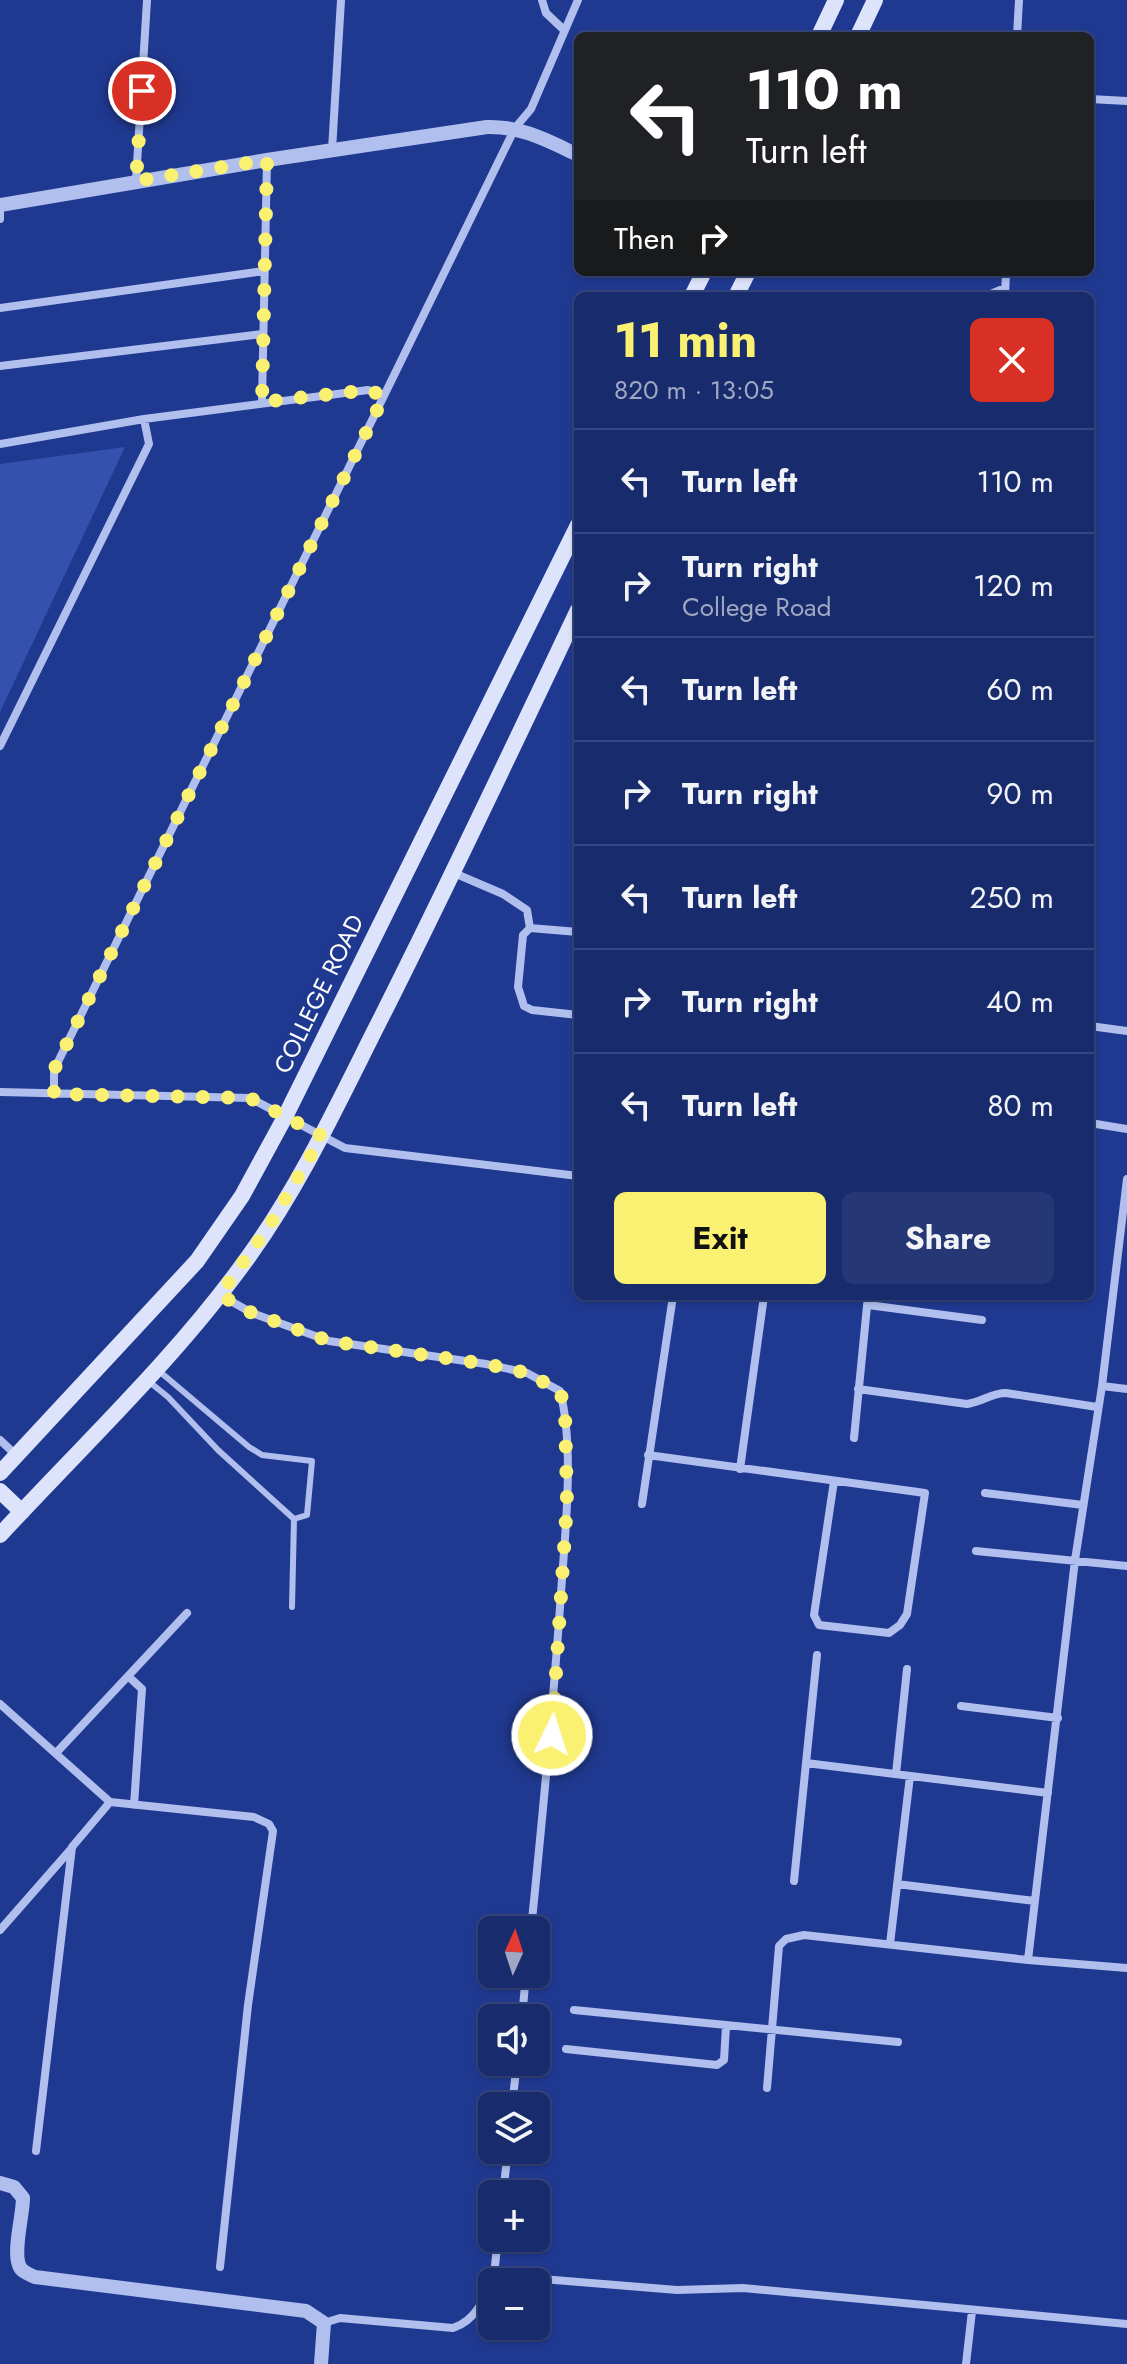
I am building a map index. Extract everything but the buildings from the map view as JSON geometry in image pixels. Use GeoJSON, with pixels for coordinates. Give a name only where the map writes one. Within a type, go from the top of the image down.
{"type":"FeatureCollection","features":[{"type":"Feature","properties":{"kind":"main road"},"geometry":{"type":"LineString","coordinates":[[821,32],[836,0]]}},
{"type":"Feature","properties":{"kind":"main road"},"geometry":{"type":"LineString","coordinates":[[860,32],[875,0]]}},
{"type":"Feature","properties":{"kind":"main road","name":"COLLEGE ROAD"},"geometry":{"type":"LineString","coordinates":[[0,1473],[197,1261],[242,1196],[285,1117],[574,533]]}},
{"type":"Feature","properties":{"kind":"main road"},"geometry":{"type":"LineString","coordinates":[[0,1535],[151,1375],[220,1295],[270,1225],[322,1136],[454,873],[574,618]]}},
{"type":"Feature","properties":{"kind":"main road"},"geometry":{"type":"LineString","coordinates":[[0,1491],[22,1512]]}},
{"type":"Feature","properties":{"kind":"street"},"geometry":{"type":"LineString","coordinates":[[136,181],[147,0]]}},
{"type":"Feature","properties":{"kind":"street"},"geometry":{"type":"LineString","coordinates":[[332,150],[341,0]]}},
{"type":"Feature","properties":{"kind":"street"},"geometry":{"type":"LineString","coordinates":[[542,0],[546,13],[564,30]]}},
{"type":"Feature","properties":{"kind":"street"},"geometry":{"type":"LineString","coordinates":[[54,1094],[54,1070],[515,128],[531,109],[578,0]]}},
{"type":"Feature","properties":{"kind":"street"},"geometry":{"type":"LineString","coordinates":[[1017,32],[1019,0]]}},
{"type":"Feature","properties":{"kind":"street"},"geometry":{"type":"LineString","coordinates":[[1094,99],[1127,101]]}},
{"type":"Feature","properties":{"kind":"street"},"geometry":{"type":"LineString","coordinates":[[0,219],[0,205],[487,127],[515,128],[574,153]]}},
{"type":"Feature","properties":{"kind":"street"},"geometry":{"type":"LineString","coordinates":[[262,402],[267,160]]}},
{"type":"Feature","properties":{"kind":"street"},"geometry":{"type":"LineString","coordinates":[[0,308],[264,271]]}},
{"type":"Feature","properties":{"kind":"street"},"geometry":{"type":"LineString","coordinates":[[0,366],[262,334]]}},
{"type":"Feature","properties":{"kind":"street"},"geometry":{"type":"LineString","coordinates":[[0,444],[262,402],[368,390],[384,396]]}},
{"type":"Feature","properties":{"kind":"street"},"geometry":{"type":"LineString","coordinates":[[0,746],[149,444],[144,419]]}},
{"type":"Feature","properties":{"kind":"street"},"geometry":{"type":"LineString","coordinates":[[454,873],[522,905],[527,910],[530,928]]}},
{"type":"Feature","properties":{"kind":"street"},"geometry":{"type":"LineString","coordinates":[[574,932],[530,928],[523,935],[518,987],[524,1006],[532,1010],[574,1015]]}},
{"type":"Feature","properties":{"kind":"street"},"geometry":{"type":"LineString","coordinates":[[1094,1027],[1127,1031]]}},
{"type":"Feature","properties":{"kind":"street"},"geometry":{"type":"LineString","coordinates":[[0,1092],[250,1098],[345,1148],[574,1176]]}},
{"type":"Feature","properties":{"kind":"street"},"geometry":{"type":"LineString","coordinates":[[1094,1124],[1127,1129]]}},
{"type":"Feature","properties":{"kind":"street"},"geometry":{"type":"LineString","coordinates":[[1028,1960],[1075,1560],[1102,1386],[1127,1179]]}},
{"type":"Feature","properties":{"kind":"street"},"geometry":{"type":"LineString","coordinates":[[220,1295],[252,1313],[329,1341],[486,1364],[527,1373],[560,1391],[565,1410],[567,1503],[552,1735],[533,1916]]}},
{"type":"Feature","properties":{"kind":"street"},"geometry":{"type":"LineString","coordinates":[[642,1504],[672,1300]]}},
{"type":"Feature","properties":{"kind":"street"},"geometry":{"type":"LineString","coordinates":[[740,1469],[763,1300]]}},
{"type":"Feature","properties":{"kind":"street"},"geometry":{"type":"LineString","coordinates":[[854,1438],[868,1300],[982,1320]]}},
{"type":"Feature","properties":{"kind":"street"},"geometry":{"type":"LineString","coordinates":[[1102,1386],[1127,1389]]}},
{"type":"Feature","properties":{"kind":"street"},"geometry":{"type":"LineString","coordinates":[[858,1389],[967,1404],[977,1403],[993,1393],[1006,1393],[1097,1407]]}},
{"type":"Feature","properties":{"kind":"street"},"geometry":{"type":"LineString","coordinates":[[0,1440],[16,1455]]}},
{"type":"Feature","properties":{"kind":"street"},"geometry":{"type":"LineString","coordinates":[[648,1455],[925,1493],[907,1614],[900,1625],[889,1633],[819,1625],[814,1615],[834,1481]]}},
{"type":"Feature","properties":{"kind":"street"},"geometry":{"type":"LineString","coordinates":[[985,1493],[1083,1505]]}},
{"type":"Feature","properties":{"kind":"street"},"geometry":{"type":"LineString","coordinates":[[976,1551],[1127,1566]]}},
{"type":"Feature","properties":{"kind":"street"},"geometry":{"type":"LineString","coordinates":[[57,1752],[187,1613]]}},
{"type":"Feature","properties":{"kind":"street"},"geometry":{"type":"LineString","coordinates":[[794,1881],[817,1655]]}},
{"type":"Feature","properties":{"kind":"street"},"geometry":{"type":"LineString","coordinates":[[896,1774],[907,1669]]}},
{"type":"Feature","properties":{"kind":"street"},"geometry":{"type":"LineString","coordinates":[[129,1677],[142,1689],[134,1805]]}},
{"type":"Feature","properties":{"kind":"street"},"geometry":{"type":"LineString","coordinates":[[0,1704],[110,1802],[254,1817],[269,1824],[273,1831],[248,2005],[220,2267]]}},
{"type":"Feature","properties":{"kind":"street"},"geometry":{"type":"LineString","coordinates":[[961,1706],[1058,1718]]}},
{"type":"Feature","properties":{"kind":"street"},"geometry":{"type":"LineString","coordinates":[[806,1763],[1048,1793]]}},
{"type":"Feature","properties":{"kind":"street"},"geometry":{"type":"LineString","coordinates":[[890,1944],[910,1776]]}},
{"type":"Feature","properties":{"kind":"street"},"geometry":{"type":"LineString","coordinates":[[0,1930],[110,1802]]}},
{"type":"Feature","properties":{"kind":"street"},"geometry":{"type":"LineString","coordinates":[[36,2151],[72,1847]]}},
{"type":"Feature","properties":{"kind":"street"},"geometry":{"type":"LineString","coordinates":[[897,1884],[1035,1901]]}},
{"type":"Feature","properties":{"kind":"street"},"geometry":{"type":"LineString","coordinates":[[767,2088],[779,1946],[786,1939],[804,1935],[1127,1968]]}},
{"type":"Feature","properties":{"kind":"street"},"geometry":{"type":"LineString","coordinates":[[574,2010],[898,2042]]}},
{"type":"Feature","properties":{"kind":"street"},"geometry":{"type":"LineString","coordinates":[[566,2049],[717,2065],[724,2060],[726,2026]]}},
{"type":"Feature","properties":{"kind":"street"},"geometry":{"type":"LineString","coordinates":[[0,2183],[14,2187],[23,2198],[17,2253],[24,2272],[35,2277],[294,2308],[306,2311],[324,2323]]}},
{"type":"Feature","properties":{"kind":"street"},"geometry":{"type":"LineString","coordinates":[[550,2280],[677,2290],[743,2288],[1127,2324]]}},
{"type":"Feature","properties":{"kind":"street"},"geometry":{"type":"LineString","coordinates":[[324,2323],[340,2318],[453,2328],[466,2324],[478,2310]]}},
{"type":"Feature","properties":{"kind":"street"},"geometry":{"type":"LineString","coordinates":[[966,2364],[972,2311]]}},
{"type":"Feature","properties":{"kind":"street"},"geometry":{"type":"LineString","coordinates":[[321,2364],[324,2323]]}},
{"type":"Feature","properties":{"kind":"lane"},"geometry":{"type":"LineString","coordinates":[[151,1375],[262,1455],[312,1461],[307,1515],[294,1519]]}},
{"type":"Feature","properties":{"kind":"lane"},"geometry":{"type":"LineString","coordinates":[[151,1375],[218,1450],[294,1519],[292,1607]]}},
{"type":"Feature","properties":{"kind":"shaded area"},"geometry":{"type":"Polygon","coordinates":[[[125,447],[0,712],[0,464],[125,447]]]}},
{"type":"Feature","properties":{"kind":"route"},"geometry":{"type":"LineString","coordinates":[[142,91],[136,181],[267,160],[262,402],[368,390],[384,396],[54,1070],[54,1094],[250,1098],[322,1136],[270,1225],[220,1295],[252,1313],[329,1341],[486,1364],[527,1373],[560,1391],[565,1410],[567,1503],[552,1735]]}}]}
